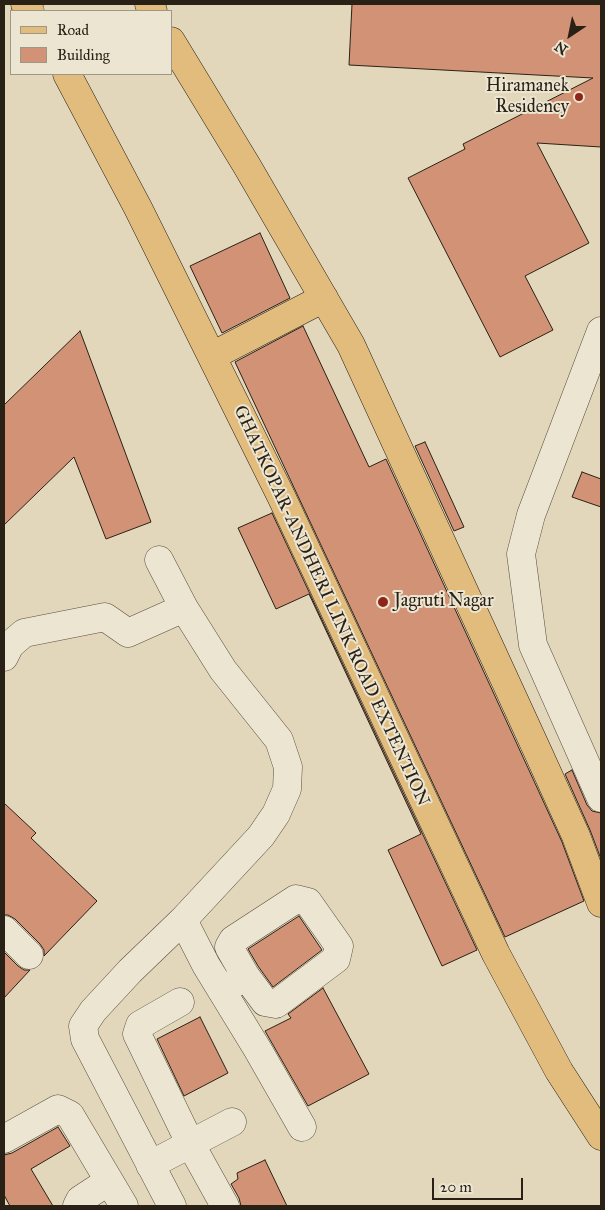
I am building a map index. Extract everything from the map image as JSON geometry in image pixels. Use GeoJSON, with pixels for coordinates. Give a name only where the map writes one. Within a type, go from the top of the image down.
{"type":"FeatureCollection","features":[{"type":"Feature","properties":{"kind":"main road"},"geometry":{"type":"LineString","coordinates":[[172,43],[247,166],[351,345],[576,836],[601,903]]}},
{"type":"Feature","properties":{"kind":"main road","name":"GHATKOPAR-ANDHERI LINK ROAD EXTENTION"},"geometry":{"type":"LineString","coordinates":[[68,75],[138,208],[281,496],[496,954],[559,1071],[601,1136]]}},
{"type":"Feature","properties":{"kind":"main road"},"geometry":{"type":"LineString","coordinates":[[212,356],[324,298]]}},
{"type":"Feature","properties":{"kind":"street"},"geometry":{"type":"LineString","coordinates":[[601,331],[531,515],[521,554],[533,645],[601,798]]}},
{"type":"Feature","properties":{"kind":"street"},"geometry":{"type":"LineString","coordinates":[[159,560],[184,608],[223,670],[279,740],[288,767],[287,789],[276,814],[260,836],[183,920],[130,971],[83,1026],[85,1039],[161,1185]]}},
{"type":"Feature","properties":{"kind":"street"},"geometry":{"type":"LineString","coordinates":[[4,657],[10,645],[24,633],[105,617],[128,633],[184,608]]}},
{"type":"Feature","properties":{"kind":"street"},"geometry":{"type":"LineString","coordinates":[[183,920],[206,965],[302,1127]]}},
{"type":"Feature","properties":{"kind":"street"},"geometry":{"type":"LineString","coordinates":[[4,930],[29,955]]}},
{"type":"Feature","properties":{"kind":"street"},"geometry":{"type":"LineString","coordinates":[[222,992],[245,975]]}},
{"type":"Feature","properties":{"kind":"street"},"geometry":{"type":"LineString","coordinates":[[180,1002],[140,1025],[137,1034],[190,1143],[224,1206]]}},
{"type":"Feature","properties":{"kind":"street"},"geometry":{"type":"LineString","coordinates":[[4,1139],[58,1109],[70,1115],[124,1206],[161,1185],[190,1143],[232,1122]]}},
{"type":"Feature","properties":{"kind":"street"},"geometry":{"type":"LineString","coordinates":[[77,1206],[80,1200],[109,1181]]}},
{"type":"Feature","properties":{"kind":"building"},"geometry":{"type":"Polygon","coordinates":[[[352,4],[601,4],[601,147],[537,143],[589,243],[525,276],[553,330],[500,357],[408,178],[465,149],[463,144],[593,78],[349,65],[352,4]]]}},
{"type":"Feature","properties":{"kind":"building"},"geometry":{"type":"Polygon","coordinates":[[[260,233],[290,298],[222,333],[190,266],[260,233]]]}},
{"type":"Feature","properties":{"kind":"building"},"geometry":{"type":"Polygon","coordinates":[[[303,326],[369,467],[386,459],[562,842],[584,901],[505,937],[235,362],[303,326]]]}},
{"type":"Feature","properties":{"kind":"building"},"geometry":{"type":"Polygon","coordinates":[[[80,331],[151,522],[106,539],[74,457],[4,525],[4,405],[80,331]]]}},
{"type":"Feature","properties":{"kind":"building"},"geometry":{"type":"Polygon","coordinates":[[[425,442],[464,527],[454,531],[415,446],[425,442]]]}},
{"type":"Feature","properties":{"kind":"building"},"geometry":{"type":"Polygon","coordinates":[[[582,472],[601,479],[601,507],[572,497],[582,472]]]}},
{"type":"Feature","properties":{"kind":"building"},"geometry":{"type":"Polygon","coordinates":[[[272,513],[477,950],[442,966],[388,850],[421,834],[309,594],[276,609],[238,528],[272,513]]]}},
{"type":"Feature","properties":{"kind":"building"},"geometry":{"type":"Polygon","coordinates":[[[572,770],[587,805],[592,811],[601,813],[601,859],[565,774],[572,770]]]}},
{"type":"Feature","properties":{"kind":"building"},"geometry":{"type":"Polygon","coordinates":[[[4,803],[36,833],[31,838],[97,901],[44,956],[44,950],[40,944],[15,919],[4,915],[4,803]]]}},
{"type":"Feature","properties":{"kind":"building"},"geometry":{"type":"Polygon","coordinates":[[[299,916],[322,950],[273,987],[248,949],[299,916]]]}},
{"type":"Feature","properties":{"kind":"building"},"geometry":{"type":"Polygon","coordinates":[[[4,952],[18,966],[24,970],[30,970],[4,998],[4,952]]]}},
{"type":"Feature","properties":{"kind":"building"},"geometry":{"type":"Polygon","coordinates":[[[323,988],[369,1074],[308,1106],[265,1031],[291,1018],[288,1014],[323,988]]]}},
{"type":"Feature","properties":{"kind":"building"},"geometry":{"type":"Polygon","coordinates":[[[200,1017],[228,1073],[184,1096],[157,1039],[200,1017]]]}},
{"type":"Feature","properties":{"kind":"building"},"geometry":{"type":"Polygon","coordinates":[[[58,1127],[70,1146],[31,1169],[53,1206],[10,1206],[4,1195],[4,1155],[12,1153],[58,1127]]]}},
{"type":"Feature","properties":{"kind":"building"},"geometry":{"type":"Polygon","coordinates":[[[265,1160],[287,1206],[241,1206],[231,1184],[238,1179],[237,1173],[265,1160]]]}},
{"type":"Feature","properties":{"kind":"place","name":"Hiramanek Residency"},"geometry":{"type":"Point","coordinates":[579,97]}},
{"type":"Feature","properties":{"kind":"place","name":"Jagruti Nagar"},"geometry":{"type":"Point","coordinates":[383,602]}}]}
